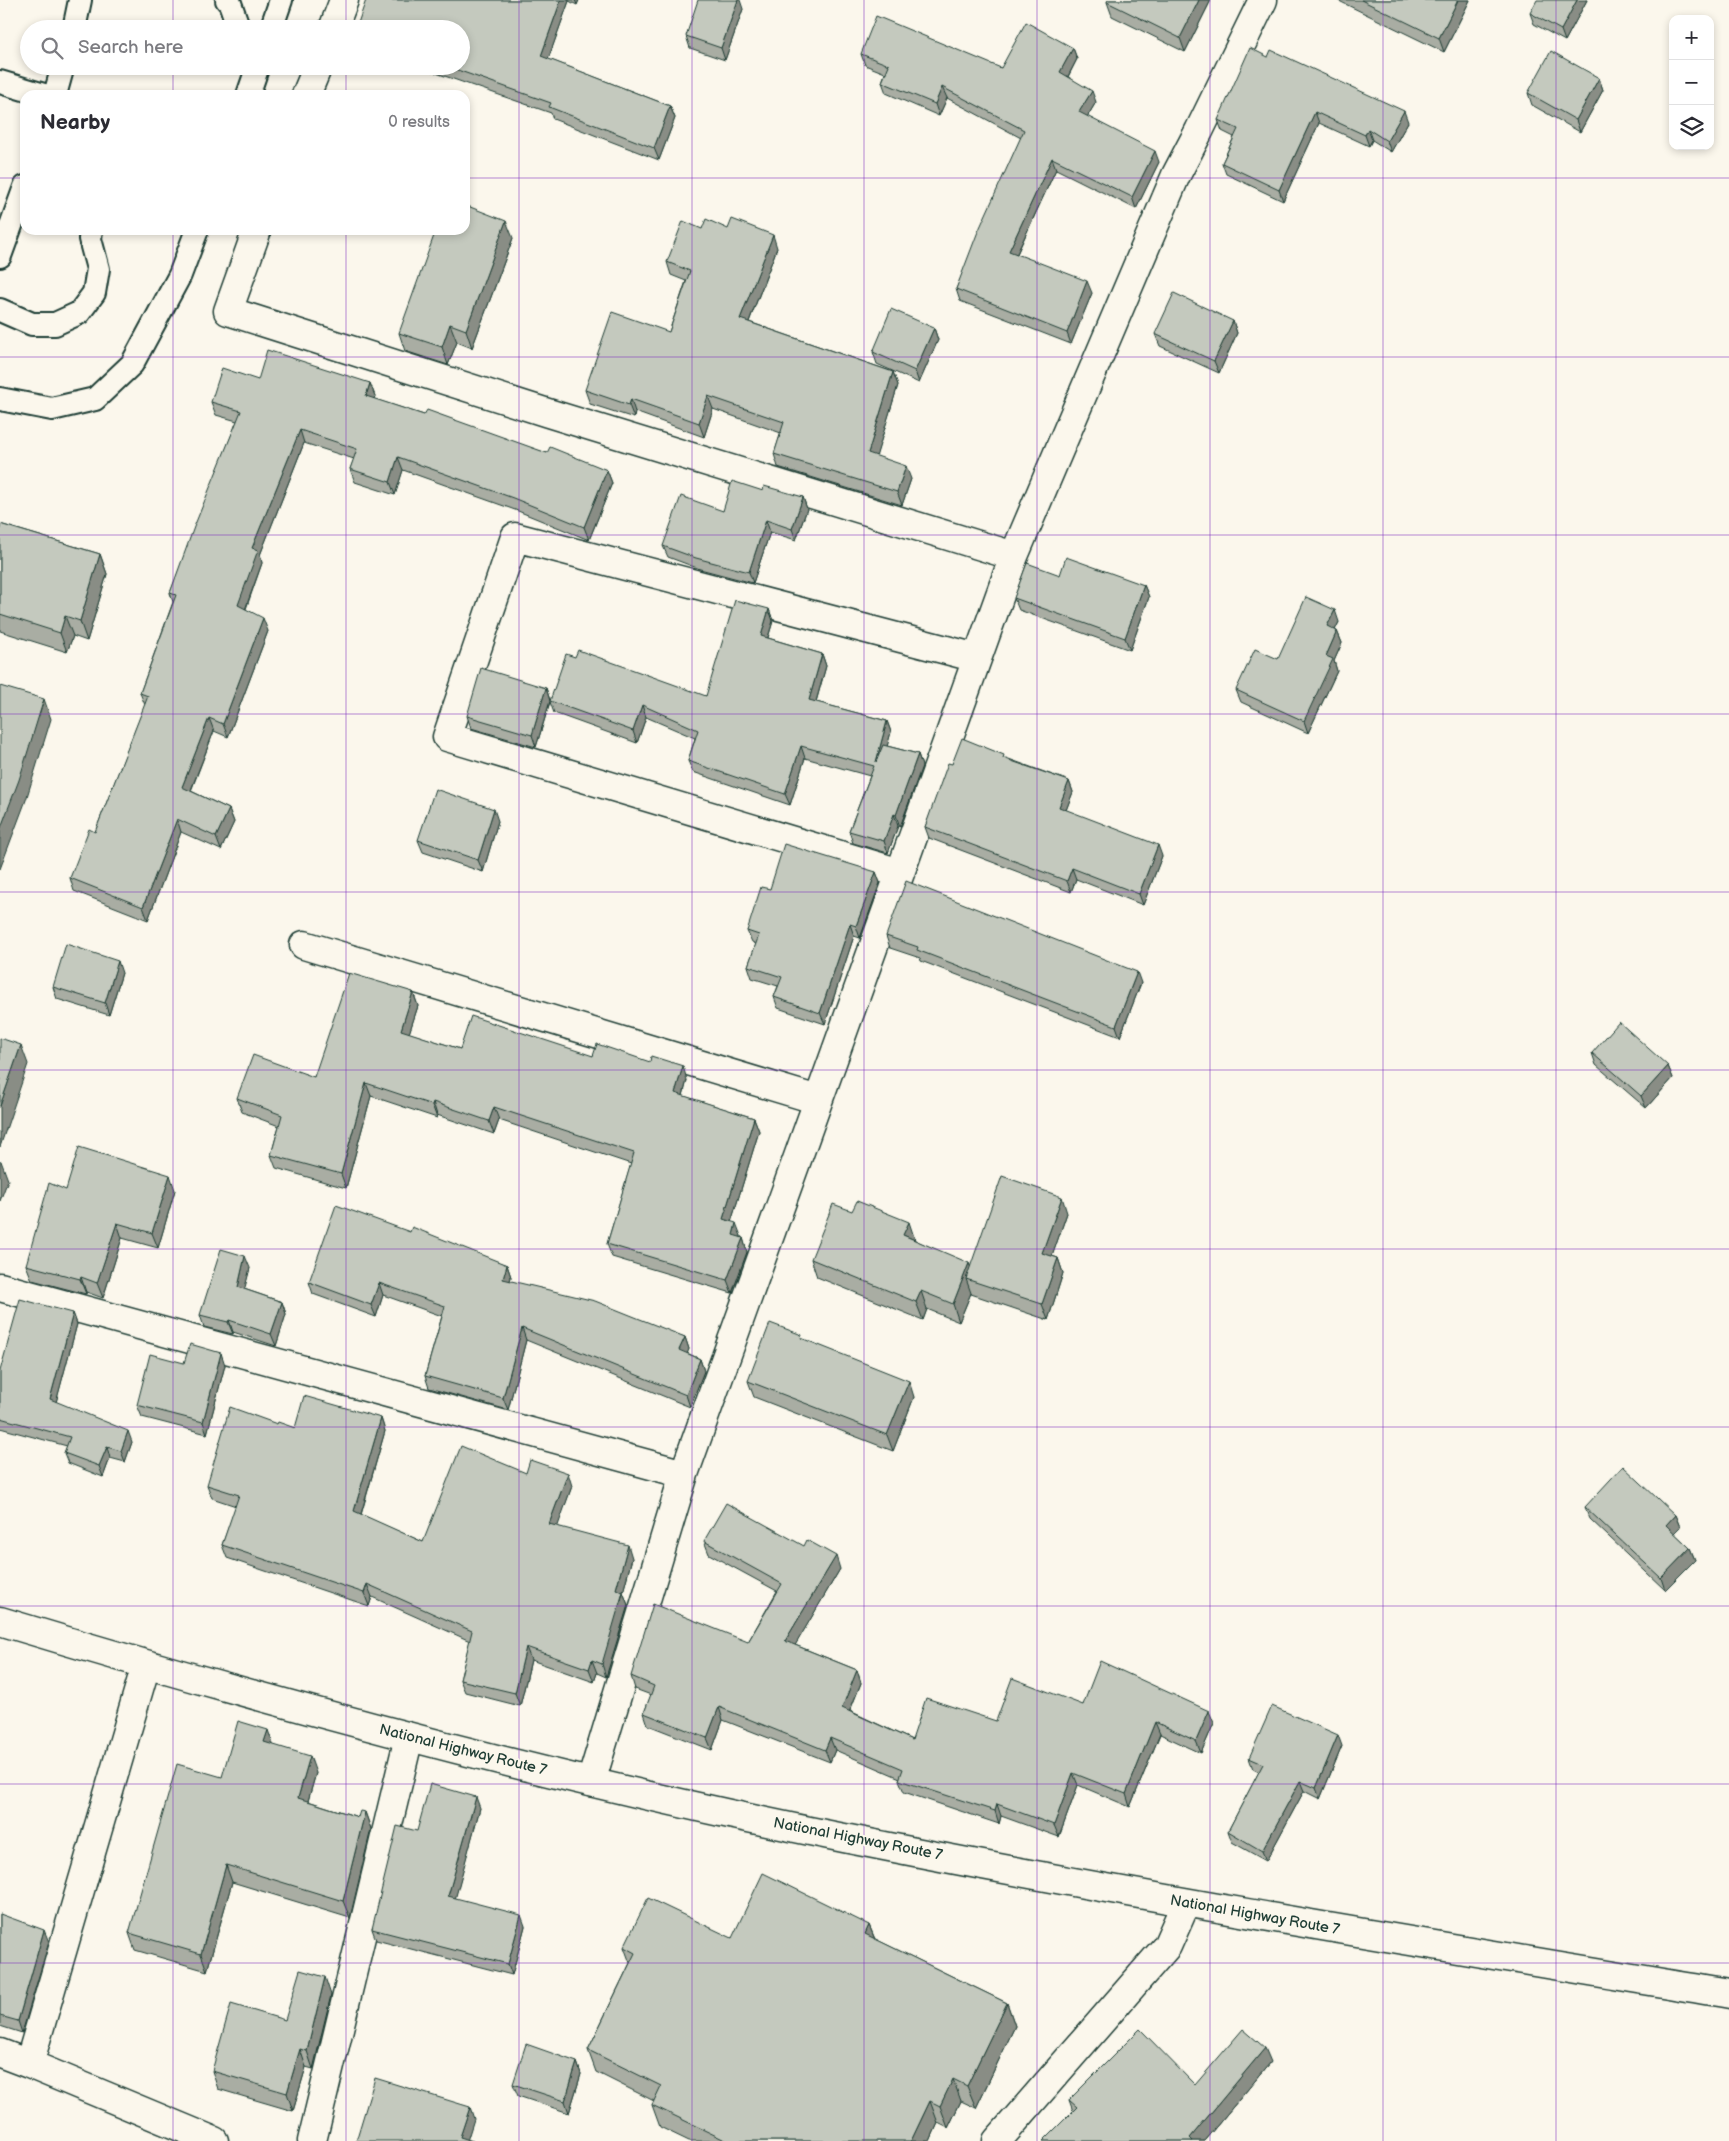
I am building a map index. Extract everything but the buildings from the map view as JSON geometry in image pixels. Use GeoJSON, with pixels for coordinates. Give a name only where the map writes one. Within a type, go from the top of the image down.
{"type":"FeatureCollection","features":[{"type":"Feature","properties":{"kind":"main road"},"geometry":{"type":"LineString","coordinates":[[336,20],[344,0]]}},
{"type":"Feature","properties":{"kind":"main road"},"geometry":{"type":"LineString","coordinates":[[592,1782],[684,1474],[1014,556],[1176,175],[1263,0]]}},
{"type":"Feature","properties":{"kind":"main road"},"geometry":{"type":"LineString","coordinates":[[308,90],[314,75]]}},
{"type":"Feature","properties":{"kind":"main road"},"geometry":{"type":"LineString","coordinates":[[255,235],[228,311],[558,416],[1014,556]]}},
{"type":"Feature","properties":{"kind":"main road"},"geometry":{"type":"LineString","coordinates":[[900,873],[447,737],[515,537],[977,658]]}},
{"type":"Feature","properties":{"kind":"main road"},"geometry":{"type":"LineString","coordinates":[[304,945],[818,1100]]}},
{"type":"Feature","properties":{"kind":"main road"},"geometry":{"type":"LineString","coordinates":[[0,1287],[684,1474]]}},
{"type":"Feature","properties":{"kind":"main road","name":"National Highway Route 7"},"geometry":{"type":"LineString","coordinates":[[0,1621],[146,1665],[409,1737],[592,1782],[844,1838],[1186,1903],[1729,1994]]}},
{"type":"Feature","properties":{"kind":"main road"},"geometry":{"type":"LineString","coordinates":[[29,2064],[146,1665]]}},
{"type":"Feature","properties":{"kind":"main road"},"geometry":{"type":"LineString","coordinates":[[312,2141],[409,1737]]}},
{"type":"Feature","properties":{"kind":"main road"},"geometry":{"type":"LineString","coordinates":[[997,2141],[1167,1946],[1186,1903]]}},
{"type":"Feature","properties":{"kind":"main road"},"geometry":{"type":"LineString","coordinates":[[0,2053],[214,2141]]}},
{"type":"Feature","properties":{"kind":"lane"},"geometry":{"type":"LineString","coordinates":[[76,20],[80,0]]}},
{"type":"Feature","properties":{"kind":"lane"},"geometry":{"type":"LineString","coordinates":[[227,0],[230,3],[235,20]]}},
{"type":"Feature","properties":{"kind":"lane"},"geometry":{"type":"LineString","coordinates":[[274,20],[281,0]]}},
{"type":"Feature","properties":{"kind":"lane"},"geometry":{"type":"LineString","coordinates":[[56,90],[61,75]]}},
{"type":"Feature","properties":{"kind":"lane"},"geometry":{"type":"LineString","coordinates":[[244,75],[244,90]]}},
{"type":"Feature","properties":{"kind":"lane"},"geometry":{"type":"LineString","coordinates":[[250,90],[255,75]]}},
{"type":"Feature","properties":{"kind":"lane"},"geometry":{"type":"LineString","coordinates":[[0,82],[27,90]]}},
{"type":"Feature","properties":{"kind":"lane"},"geometry":{"type":"LineString","coordinates":[[0,256],[20,202]]}},
{"type":"Feature","properties":{"kind":"lane"},"geometry":{"type":"LineString","coordinates":[[0,310],[32,324],[55,324],[79,312],[94,293],[98,269],[90,235]]}},
{"type":"Feature","properties":{"kind":"lane"},"geometry":{"type":"LineString","coordinates":[[0,399],[52,409],[95,399],[132,364],[180,275],[195,235]]}}]}
